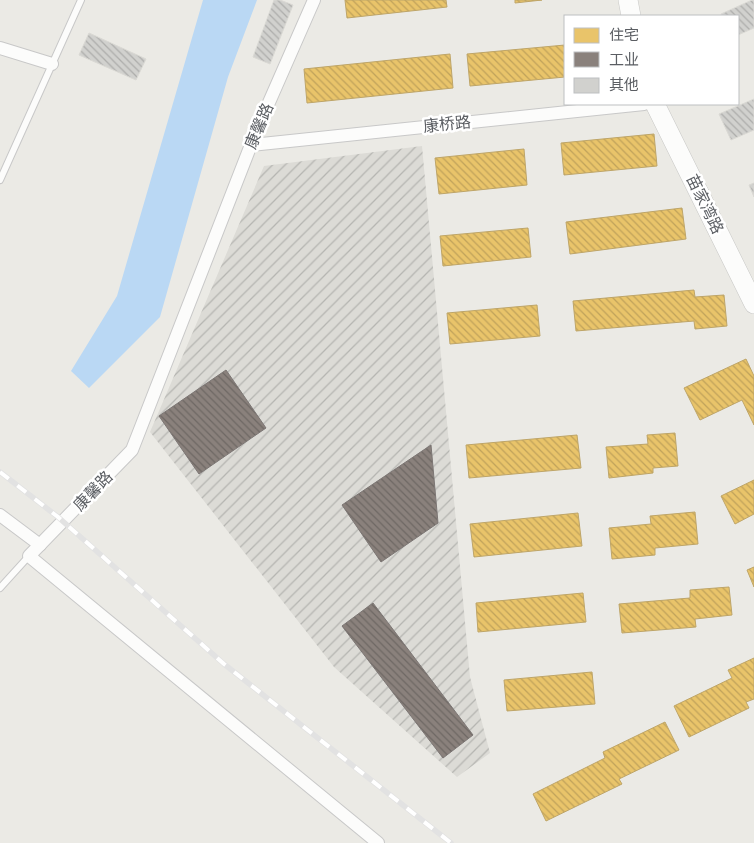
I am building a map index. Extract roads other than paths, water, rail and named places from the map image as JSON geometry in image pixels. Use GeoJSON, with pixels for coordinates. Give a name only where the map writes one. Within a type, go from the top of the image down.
{"type":"FeatureCollection","features":[{"type":"Feature","properties":{"kind":"street","name":"康馨路"},"geometry":{"type":"LineString","coordinates":[[29,556],[132,450],[251,145],[314,0]]}},
{"type":"Feature","properties":{"kind":"street"},"geometry":{"type":"LineString","coordinates":[[628,0],[631,15]]}},
{"type":"Feature","properties":{"kind":"street"},"geometry":{"type":"LineString","coordinates":[[0,48],[52,64]]}},
{"type":"Feature","properties":{"kind":"street","name":"康桥路"},"geometry":{"type":"LineString","coordinates":[[251,145],[634,105]]}},
{"type":"Feature","properties":{"kind":"street","name":"苗家湾路"},"geometry":{"type":"LineString","coordinates":[[655,105],[754,304]]}},
{"type":"Feature","properties":{"kind":"street"},"geometry":{"type":"LineString","coordinates":[[0,515],[40,545]]}},
{"type":"Feature","properties":{"kind":"street"},"geometry":{"type":"LineString","coordinates":[[29,556],[378,843]]}},
{"type":"Feature","properties":{"kind":"lane"},"geometry":{"type":"LineString","coordinates":[[0,180],[81,0]]}},
{"type":"Feature","properties":{"kind":"lane"},"geometry":{"type":"LineString","coordinates":[[0,588],[29,556]]}},
{"type":"Feature","properties":{"kind":"water"},"geometry":{"type":"Polygon","coordinates":[[[203,0],[257,0],[228,77],[160,317],[89,388],[71,371],[117,296],[203,0]]]}},
{"type":"Feature","properties":{"kind":"railway"},"geometry":{"type":"LineString","coordinates":[[0,472],[58,517],[224,664],[451,843]]}}]}
